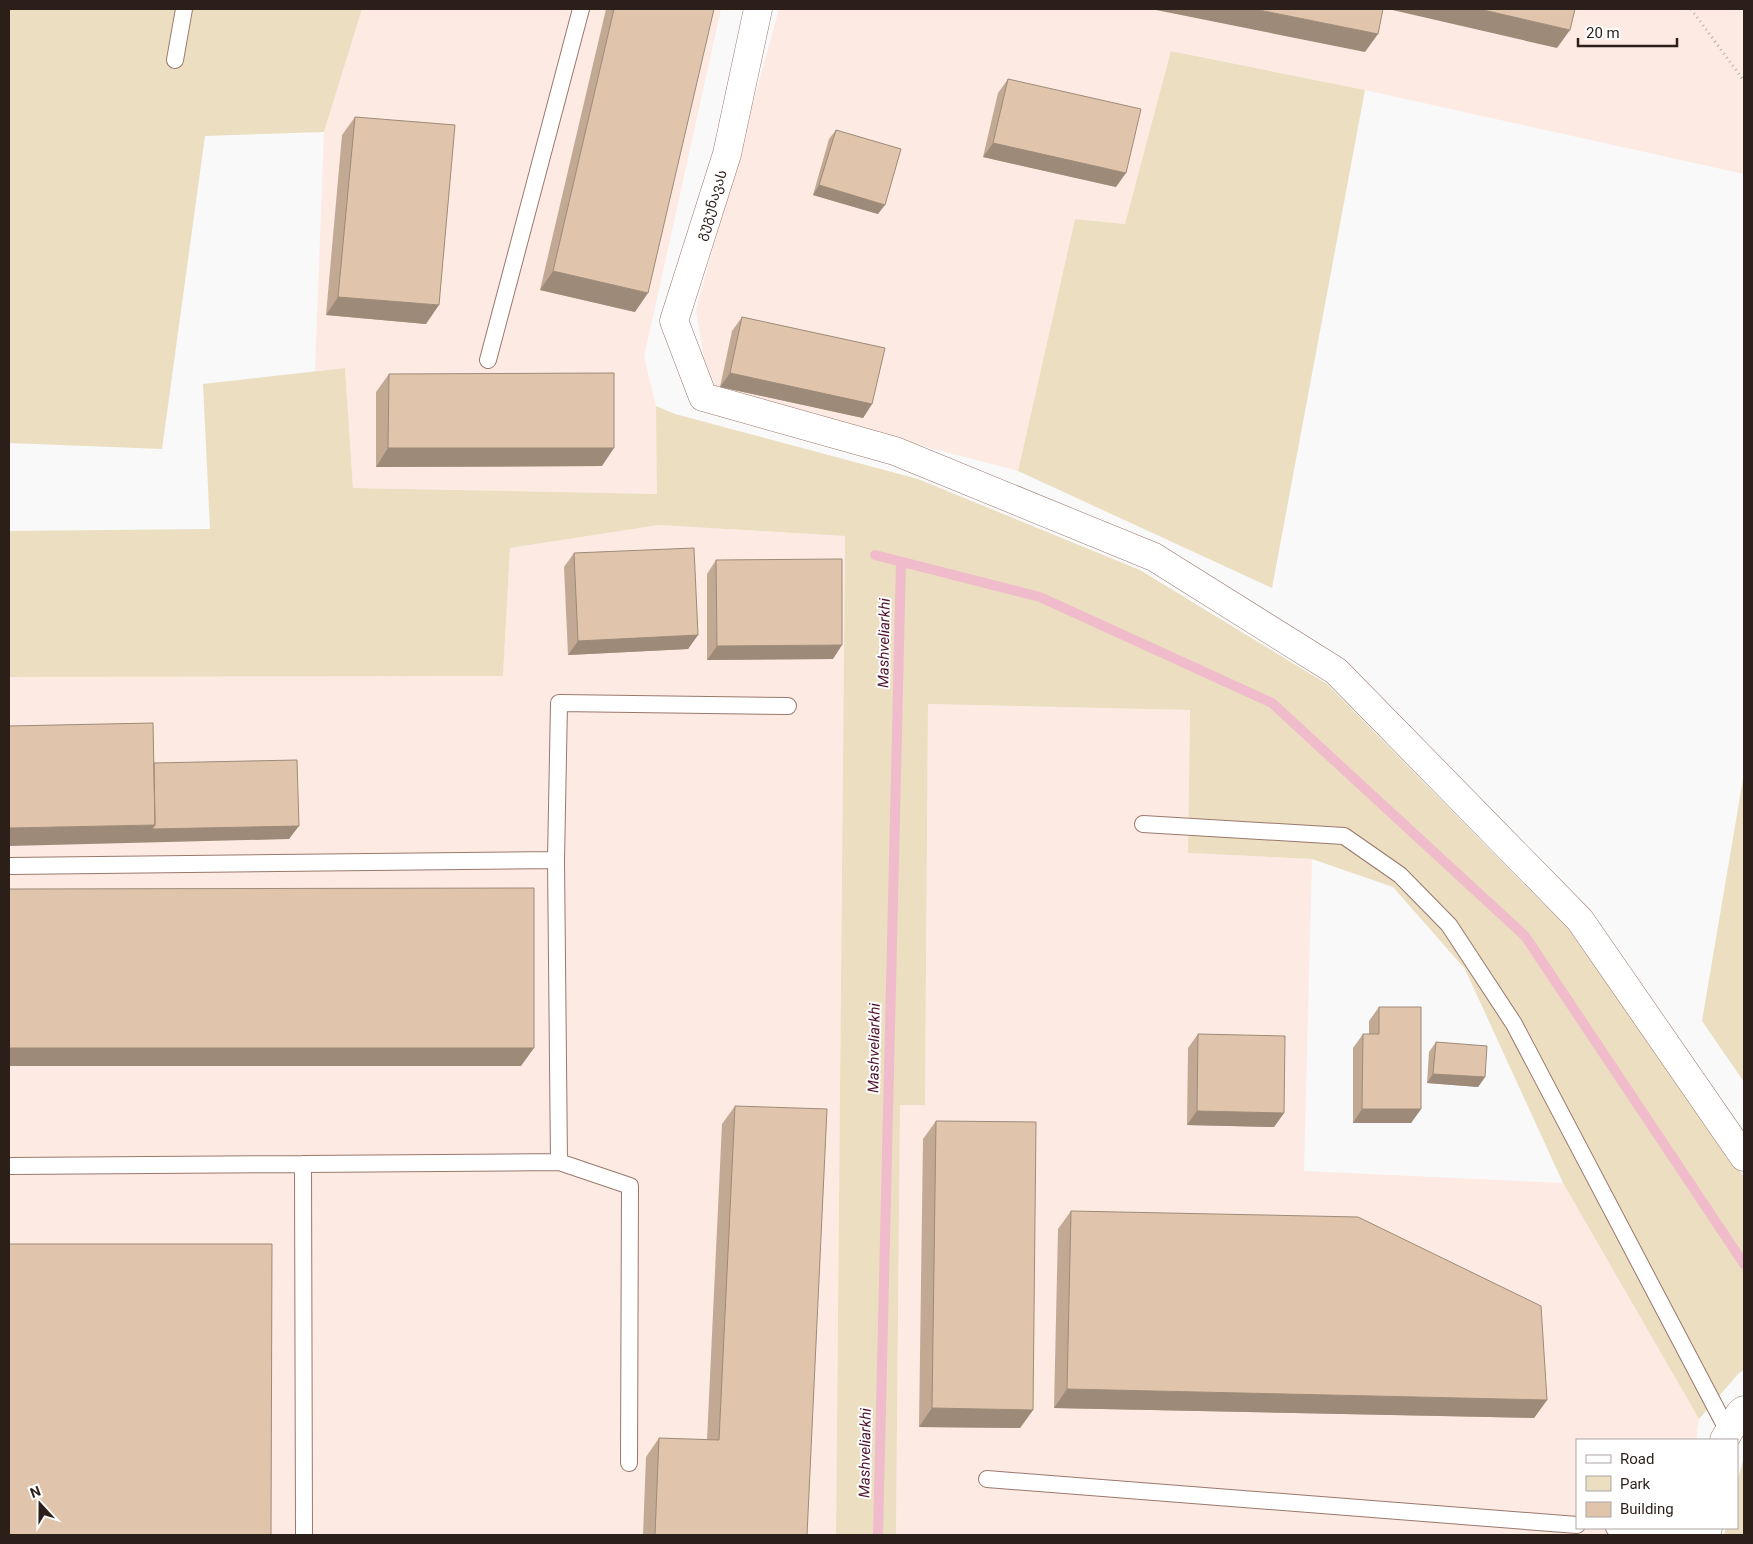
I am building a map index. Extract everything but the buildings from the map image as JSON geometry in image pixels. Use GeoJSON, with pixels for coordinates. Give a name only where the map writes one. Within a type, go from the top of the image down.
{"type":"FeatureCollection","features":[{"type":"Feature","properties":{"kind":"street","name":"გუგუნავას"},"geometry":{"type":"LineString","coordinates":[[758,9],[727,154],[674,320],[703,396],[895,451],[1154,557],[1336,671],[1580,920],[1744,1157]]}},
{"type":"Feature","properties":{"kind":"street"},"geometry":{"type":"LineString","coordinates":[[1727,1436],[1740,1413],[1744,1410]]}},
{"type":"Feature","properties":{"kind":"lane"},"geometry":{"type":"LineString","coordinates":[[176,60],[184,9]]}},
{"type":"Feature","properties":{"kind":"lane"},"geometry":{"type":"LineString","coordinates":[[488,360],[581,9]]}},
{"type":"Feature","properties":{"kind":"lane"},"geometry":{"type":"LineString","coordinates":[[559,1162],[556,860],[559,703],[788,706]]}},
{"type":"Feature","properties":{"kind":"lane"},"geometry":{"type":"LineString","coordinates":[[1143,824],[1344,836],[1400,875],[1449,925],[1514,1024],[1727,1436]]}},
{"type":"Feature","properties":{"kind":"lane"},"geometry":{"type":"LineString","coordinates":[[9,866],[556,860]]}},
{"type":"Feature","properties":{"kind":"lane"},"geometry":{"type":"LineString","coordinates":[[9,1166],[559,1162],[630,1186],[630,1463]]}},
{"type":"Feature","properties":{"kind":"lane"},"geometry":{"type":"LineString","coordinates":[[302,1164],[304,1535]]}},
{"type":"Feature","properties":{"kind":"lane"},"geometry":{"type":"LineString","coordinates":[[987,1479],[1576,1525]]}},
{"type":"Feature","properties":{"kind":"lane"},"geometry":{"type":"LineString","coordinates":[[1627,1529],[1706,1535]]}},
{"type":"Feature","properties":{"kind":"path"},"geometry":{"type":"LineString","coordinates":[[1691,9],[1744,81]]}},
{"type":"Feature","properties":{"kind":"shaded area"},"geometry":{"type":"Polygon","coordinates":[[[362,9],[721,9],[644,357],[656,406],[658,494],[353,488],[345,368],[315,371],[324,132],[362,9]]]}},
{"type":"Feature","properties":{"kind":"shaded area"},"geometry":{"type":"Polygon","coordinates":[[[779,9],[1744,9],[1744,174],[1365,90],[1172,51],[1125,224],[1075,219],[1018,471],[717,392],[704,359],[696,309],[779,9]]]}},
{"type":"Feature","properties":{"kind":"shaded area"},"geometry":{"type":"Polygon","coordinates":[[[659,525],[845,536],[836,1535],[9,1535],[9,677],[503,676],[510,548],[659,525]]]}},
{"type":"Feature","properties":{"kind":"shaded area"},"geometry":{"type":"Polygon","coordinates":[[[928,704],[1190,710],[1188,853],[1312,859],[1304,1171],[1563,1183],[1699,1419],[1696,1439],[1576,1439],[1576,1529],[1681,1529],[1679,1535],[896,1535],[900,1105],[925,1105],[928,704]]]}},
{"type":"Feature","properties":{"kind":"green space"},"geometry":{"type":"Polygon","coordinates":[[[9,9],[362,9],[324,132],[205,136],[162,449],[9,443],[9,9]]]}},
{"type":"Feature","properties":{"kind":"green space"},"geometry":{"type":"Polygon","coordinates":[[[1171,51],[1365,90],[1272,588],[1018,471],[1075,219],[1125,224],[1171,51]]]}},
{"type":"Feature","properties":{"kind":"green space"},"geometry":{"type":"Polygon","coordinates":[[[345,368],[353,488],[657,494],[656,406],[675,414],[918,479],[1140,570],[1327,684],[1570,931],[1744,1177],[1744,1370],[1739,1373],[1699,1419],[1563,1183],[1465,969],[1393,887],[1312,859],[1188,853],[1190,710],[928,704],[925,1105],[900,1105],[896,1535],[836,1535],[845,536],[659,525],[510,548],[503,676],[9,677],[9,531],[210,529],[203,384],[345,368]]]}},
{"type":"Feature","properties":{"kind":"green space"},"geometry":{"type":"Polygon","coordinates":[[[1744,773],[1744,1082],[1702,1021],[1744,773]]]}},
{"type":"Feature","properties":{"kind":"green space"},"geometry":{"type":"Polygon","coordinates":[[[1744,1457],[1744,1535],[1724,1535],[1726,1529],[1738,1529],[1738,1478],[1744,1457]]]}},
{"type":"Feature","properties":{"kind":"waterway"},"geometry":{"type":"LineString","coordinates":[[875,555],[1040,597],[1272,703],[1525,936],[1744,1264]]}},
{"type":"Feature","properties":{"kind":"waterway","name":"Mashveliarkhi"},"geometry":{"type":"LineString","coordinates":[[878,1535],[901,562]]}}]}
